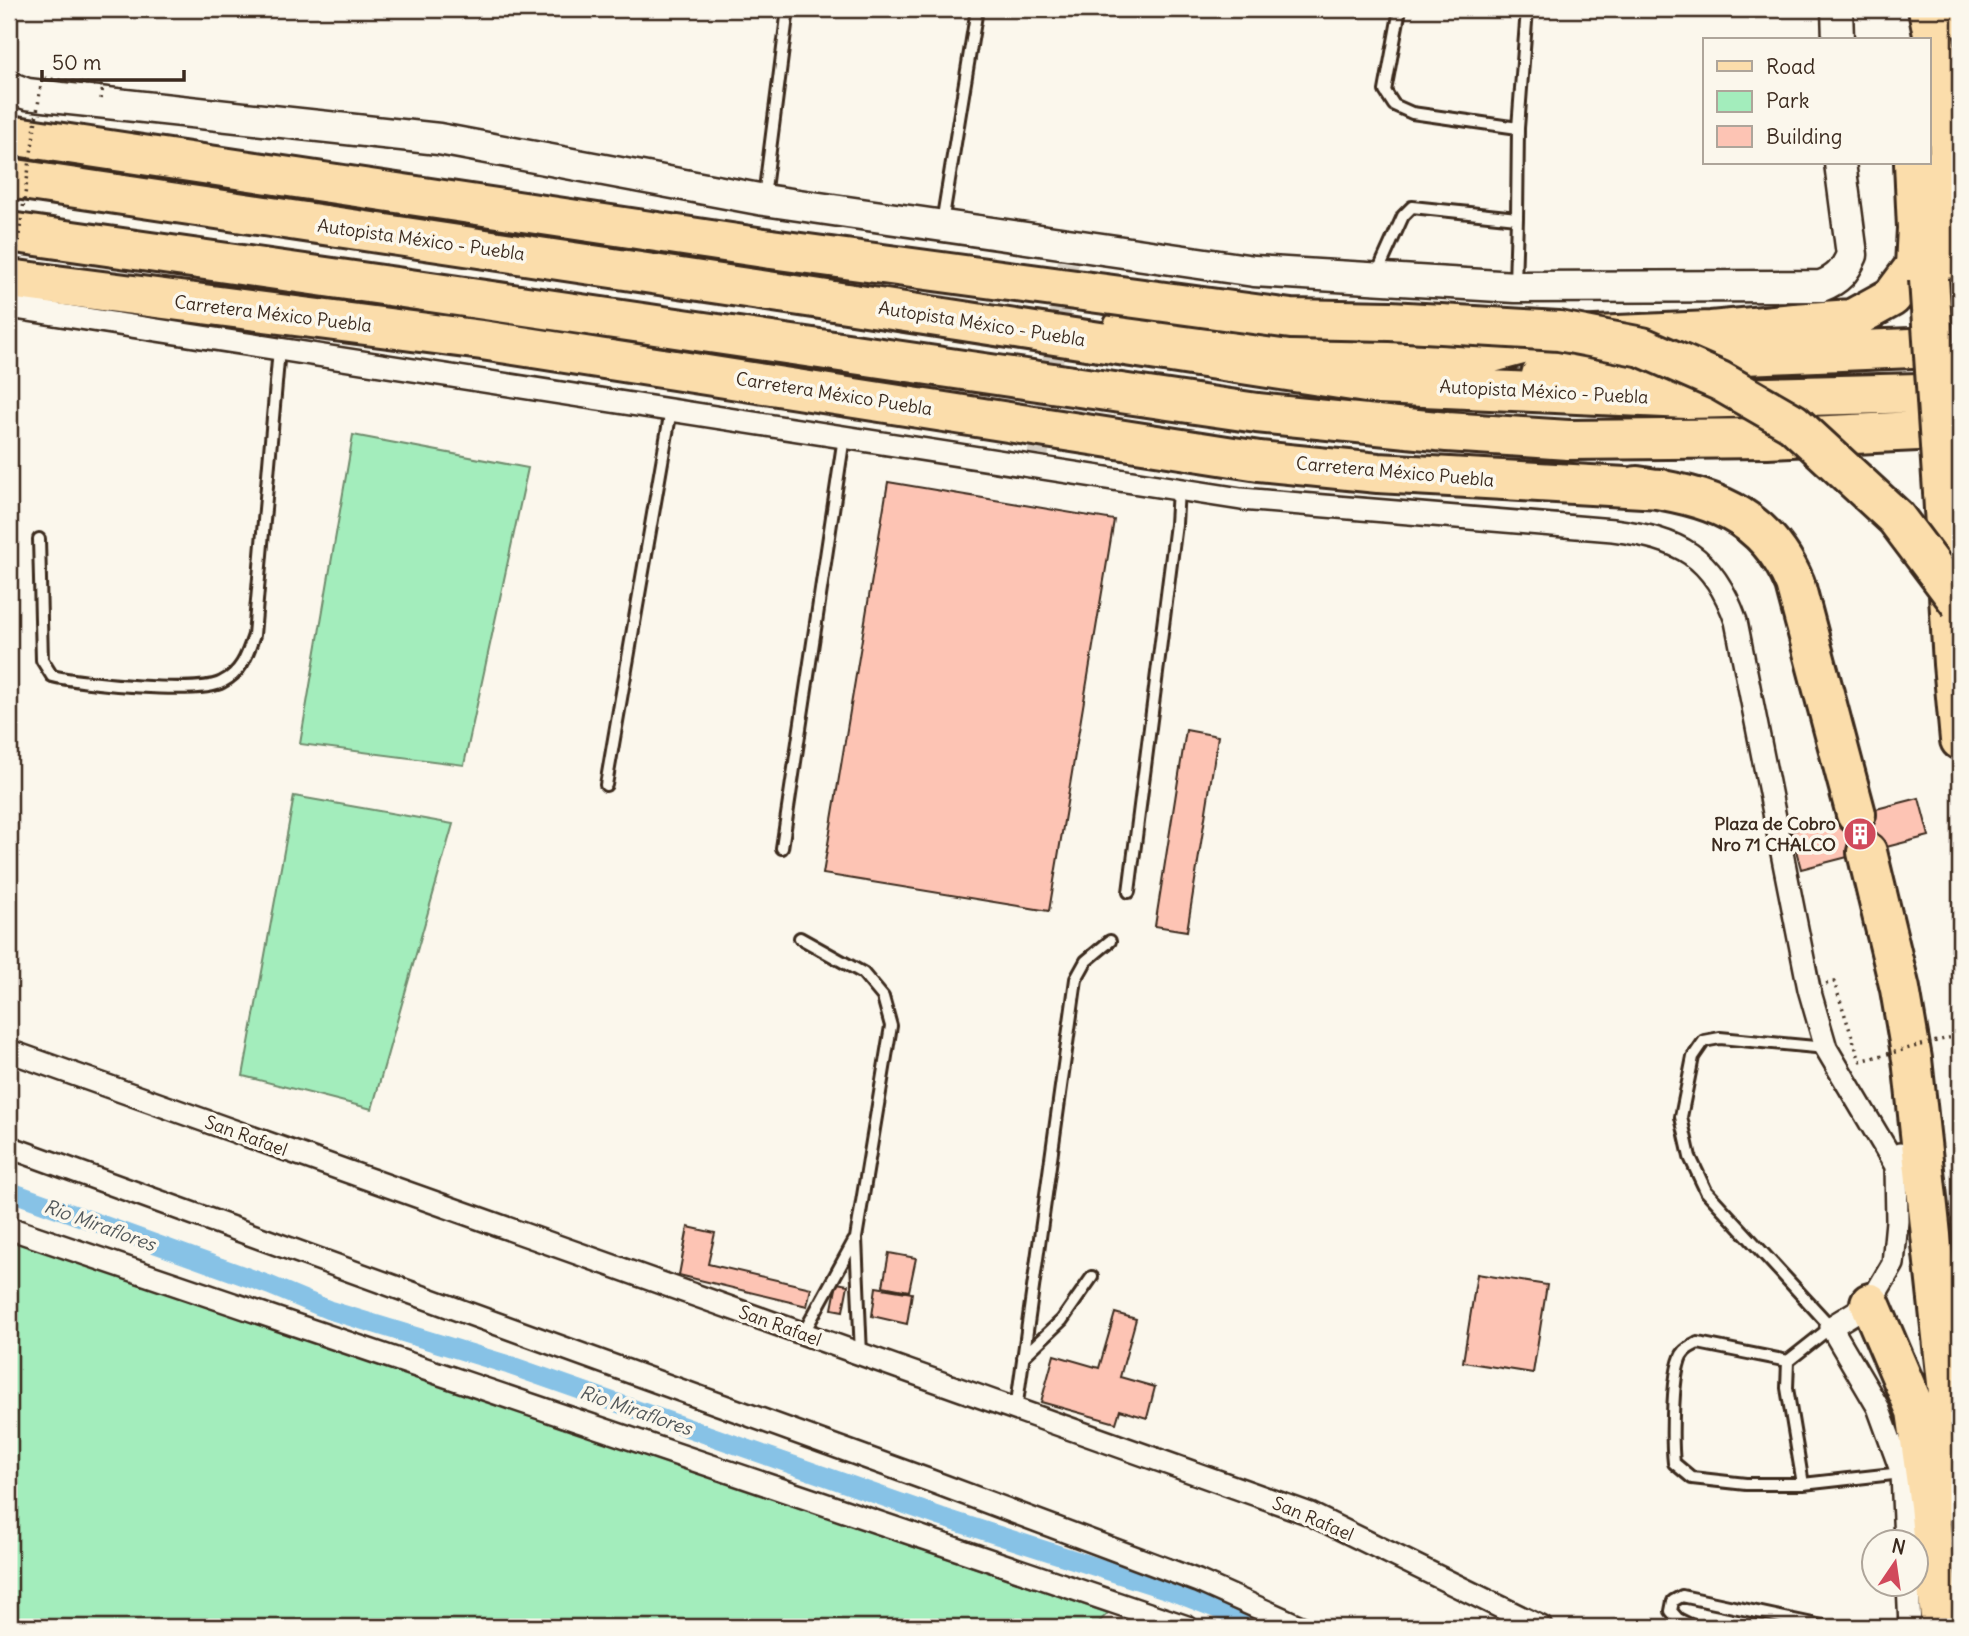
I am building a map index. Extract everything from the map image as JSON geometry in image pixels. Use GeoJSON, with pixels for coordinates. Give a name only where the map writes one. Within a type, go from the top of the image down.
{"type":"FeatureCollection","features":[{"type":"Feature","properties":{"kind":"highway"},"geometry":{"type":"LineString","coordinates":[[1908,38],[1910,9]]}},
{"type":"Feature","properties":{"kind":"highway"},"geometry":{"type":"LineString","coordinates":[[1921,9],[1923,38]]}},
{"type":"Feature","properties":{"kind":"highway"},"geometry":{"type":"LineString","coordinates":[[1928,9],[1947,107],[1941,280],[1943,492],[1960,740]]}},
{"type":"Feature","properties":{"kind":"highway"},"geometry":{"type":"LineString","coordinates":[[9,135],[771,249],[1292,319],[1390,321],[1559,331],[1642,347],[1720,381],[1793,423],[1896,518],[1960,603]]}},
{"type":"Feature","properties":{"kind":"highway"},"geometry":{"type":"LineString","coordinates":[[80,146],[375,233]]}},
{"type":"Feature","properties":{"kind":"highway"},"geometry":{"type":"LineString","coordinates":[[1023,330],[1191,327],[1314,336],[1376,331],[1548,338],[1712,331],[1852,318],[1892,297],[1915,266],[1917,228],[1914,164]]}},
{"type":"Feature","properties":{"kind":"highway"},"geometry":{"type":"LineString","coordinates":[[1928,164],[1941,280],[1960,370]]}},
{"type":"Feature","properties":{"kind":"highway","name":"Autopista México - Puebla"},"geometry":{"type":"LineString","coordinates":[[9,178],[1379,385],[1688,399],[1960,391]]}},
{"type":"Feature","properties":{"kind":"highway"},"geometry":{"type":"LineString","coordinates":[[22,234],[1256,413],[1447,432],[1568,440],[1768,438],[1960,429]]}},
{"type":"Feature","properties":{"kind":"highway"},"geometry":{"type":"LineString","coordinates":[[22,234],[171,276],[390,329]]}},
{"type":"Feature","properties":{"kind":"highway","name":"Carretera México Puebla"},"geometry":{"type":"LineString","coordinates":[[9,279],[482,340],[1259,461],[1390,474],[1661,489]]}},
{"type":"Feature","properties":{"kind":"highway"},"geometry":{"type":"LineString","coordinates":[[126,295],[312,294],[396,287]]}},
{"type":"Feature","properties":{"kind":"highway"},"geometry":{"type":"LineString","coordinates":[[1743,355],[1795,323]]}},
{"type":"Feature","properties":{"kind":"highway"},"geometry":{"type":"LineString","coordinates":[[1248,366],[1356,349],[1482,356],[1548,338]]}},
{"type":"Feature","properties":{"kind":"highway"},"geometry":{"type":"LineString","coordinates":[[1474,389],[1571,368],[1621,367],[1693,354],[1743,355],[1960,346]]}},
{"type":"Feature","properties":{"kind":"highway"},"geometry":{"type":"LineString","coordinates":[[1256,413],[1555,473],[1661,489],[1708,500],[1748,521],[1770,543],[1788,567],[1795,584],[1856,814]]}},
{"type":"Feature","properties":{"kind":"highway"},"geometry":{"type":"LineString","coordinates":[[1304,465],[1377,466],[1436,461],[1511,445],[1568,440]]}},
{"type":"Feature","properties":{"kind":"highway"},"geometry":{"type":"LineString","coordinates":[[1867,852],[1900,989],[1917,1105],[1960,1503]]}},
{"type":"Feature","properties":{"kind":"highway"},"geometry":{"type":"LineString","coordinates":[[1870,1303],[1916,1411],[1941,1627]]}},
{"type":"Feature","properties":{"kind":"main road"},"geometry":{"type":"LineString","coordinates":[[1837,9],[1838,38]]}},
{"type":"Feature","properties":{"kind":"main road"},"geometry":{"type":"LineString","coordinates":[[1958,9],[1960,20]]}},
{"type":"Feature","properties":{"kind":"main road"},"geometry":{"type":"LineString","coordinates":[[9,87],[27,93],[61,98],[439,139],[764,200],[1254,271],[1515,287],[1821,286],[1834,282],[1848,265],[1852,255],[1840,164]]}},
{"type":"Feature","properties":{"kind":"street"},"geometry":{"type":"LineString","coordinates":[[9,306],[1241,499],[1613,530],[1646,534],[1678,544],[1713,575],[1727,595],[1736,621],[1809,989],[1826,1048],[1896,1166]]}},
{"type":"Feature","properties":{"kind":"street","name":"San Rafael"},"geometry":{"type":"LineString","coordinates":[[9,1051],[1310,1514],[1541,1627]]}},
{"type":"Feature","properties":{"kind":"street"},"geometry":{"type":"LineString","coordinates":[[1904,1528],[1902,1473],[1878,1407],[1831,1326],[1870,1303],[1893,1264],[1897,1221],[1896,1166],[1917,1105]]}},
{"type":"Feature","properties":{"kind":"street"},"geometry":{"type":"LineString","coordinates":[[9,1147],[957,1490],[1198,1581],[1301,1627]]}},
{"type":"Feature","properties":{"kind":"street"},"geometry":{"type":"LineString","coordinates":[[9,1228],[1187,1627]]}},
{"type":"Feature","properties":{"kind":"street"},"geometry":{"type":"LineString","coordinates":[[1909,1598],[1910,1627]]}},
{"type":"Feature","properties":{"kind":"lane"},"geometry":{"type":"LineString","coordinates":[[764,200],[788,9]]}},
{"type":"Feature","properties":{"kind":"lane"},"geometry":{"type":"LineString","coordinates":[[941,226],[977,9]]}},
{"type":"Feature","properties":{"kind":"lane"},"geometry":{"type":"LineString","coordinates":[[1399,9],[1385,91],[1394,105],[1412,113],[1518,128]]}},
{"type":"Feature","properties":{"kind":"lane"},"geometry":{"type":"LineString","coordinates":[[1515,287],[1518,128],[1527,9]]}},
{"type":"Feature","properties":{"kind":"lane"},"geometry":{"type":"LineString","coordinates":[[1375,278],[1403,216],[1412,206],[1517,218]]}},
{"type":"Feature","properties":{"kind":"lane"},"geometry":{"type":"LineString","coordinates":[[39,539],[43,660],[52,676],[74,682],[194,689],[220,684],[241,668],[254,635],[279,349]]}},
{"type":"Feature","properties":{"kind":"lane"},"geometry":{"type":"LineString","coordinates":[[607,785],[671,410]]}},
{"type":"Feature","properties":{"kind":"lane"},"geometry":{"type":"LineString","coordinates":[[782,848],[844,437]]}},
{"type":"Feature","properties":{"kind":"lane"},"geometry":{"type":"LineString","coordinates":[[1129,892],[1176,524],[1178,489]]}},
{"type":"Feature","properties":{"kind":"lane"},"geometry":{"type":"LineString","coordinates":[[800,938],[863,973],[883,997],[891,1026],[856,1238],[862,1355]]}},
{"type":"Feature","properties":{"kind":"lane"},"geometry":{"type":"LineString","coordinates":[[1016,1410],[1076,979],[1086,961],[1110,941]]}},
{"type":"Feature","properties":{"kind":"lane"},"geometry":{"type":"LineString","coordinates":[[1803,1484],[1787,1388],[1788,1361],[1831,1326],[1706,1191],[1690,1157],[1681,1117],[1693,1057],[1704,1041],[1720,1038],[1826,1048]]}},
{"type":"Feature","properties":{"kind":"lane"},"geometry":{"type":"LineString","coordinates":[[803,1334],[856,1238]]}},
{"type":"Feature","properties":{"kind":"lane"},"geometry":{"type":"LineString","coordinates":[[1023,1357],[1062,1320],[1091,1277]]}},
{"type":"Feature","properties":{"kind":"lane"},"geometry":{"type":"LineString","coordinates":[[1788,1361],[1698,1343],[1683,1352],[1677,1366],[1671,1442],[1674,1463],[1692,1478],[1746,1484],[1803,1484],[1902,1473]]}},
{"type":"Feature","properties":{"kind":"lane"},"geometry":{"type":"LineString","coordinates":[[1694,1627],[1678,1619],[1671,1611],[1673,1601],[1682,1596],[1827,1627]]}},
{"type":"Feature","properties":{"kind":"path"},"geometry":{"type":"LineString","coordinates":[[9,306],[42,78],[103,86],[101,99]]}},
{"type":"Feature","properties":{"kind":"path"},"geometry":{"type":"LineString","coordinates":[[1847,1020],[1860,1061],[1960,1035]]}},
{"type":"Feature","properties":{"kind":"green space"},"geometry":{"type":"Polygon","coordinates":[[[353,435],[528,468],[464,765],[300,744],[353,435]]]}},
{"type":"Feature","properties":{"kind":"green space"},"geometry":{"type":"Polygon","coordinates":[[[294,796],[453,824],[372,1109],[243,1076],[294,796]]]}},
{"type":"Feature","properties":{"kind":"green space"},"geometry":{"type":"Polygon","coordinates":[[[9,1238],[1108,1613],[1094,1627],[9,1627],[9,1238]]]}},
{"type":"Feature","properties":{"kind":"building"},"geometry":{"type":"Polygon","coordinates":[[[888,482],[1114,520],[1049,911],[823,874],[888,482]]]}},
{"type":"Feature","properties":{"kind":"building"},"geometry":{"type":"Polygon","coordinates":[[[1186,730],[1218,736],[1187,931],[1155,926],[1186,730]]]}},
{"type":"Feature","properties":{"kind":"building","name":"Plaza de Cobro Nro 71 CHALCO"},"geometry":{"type":"Polygon","coordinates":[[[1919,798],[1929,836],[1801,869],[1791,831],[1919,798]]]}},
{"type":"Feature","properties":{"kind":"building"},"geometry":{"type":"Polygon","coordinates":[[[688,1227],[715,1233],[708,1264],[811,1288],[807,1306],[679,1275],[688,1227]]]}},
{"type":"Feature","properties":{"kind":"building"},"geometry":{"type":"Polygon","coordinates":[[[889,1253],[916,1258],[909,1291],[883,1286],[889,1253]]]}},
{"type":"Feature","properties":{"kind":"building"},"geometry":{"type":"Polygon","coordinates":[[[1477,1274],[1547,1285],[1533,1373],[1463,1362],[1477,1274]]]}},
{"type":"Feature","properties":{"kind":"building"},"geometry":{"type":"Polygon","coordinates":[[[837,1283],[848,1285],[843,1311],[832,1309],[837,1283]]]}},
{"type":"Feature","properties":{"kind":"building"},"geometry":{"type":"Polygon","coordinates":[[[876,1287],[912,1293],[907,1324],[872,1316],[876,1287]]]}},
{"type":"Feature","properties":{"kind":"building"},"geometry":{"type":"Polygon","coordinates":[[[1115,1313],[1136,1319],[1120,1377],[1155,1387],[1147,1418],[1120,1410],[1116,1423],[1041,1402],[1054,1355],[1099,1368],[1115,1313]]]}},
{"type":"Feature","properties":{"kind":"waterway","name":"Rio Miraflores"},"geometry":{"type":"LineString","coordinates":[[9,1191],[269,1285],[329,1310],[509,1365],[941,1517],[1171,1591],[1263,1627]]}},
{"type":"Feature","properties":{"kind":"tunnel"},"geometry":{"type":"LineString","coordinates":[[1036,467],[1071,245]]}},
{"type":"Feature","properties":{"kind":"place","name":"Plaza de Cobro Nro 71 CHALCO"},"geometry":{"type":"Point","coordinates":[1860,834]}}]}
